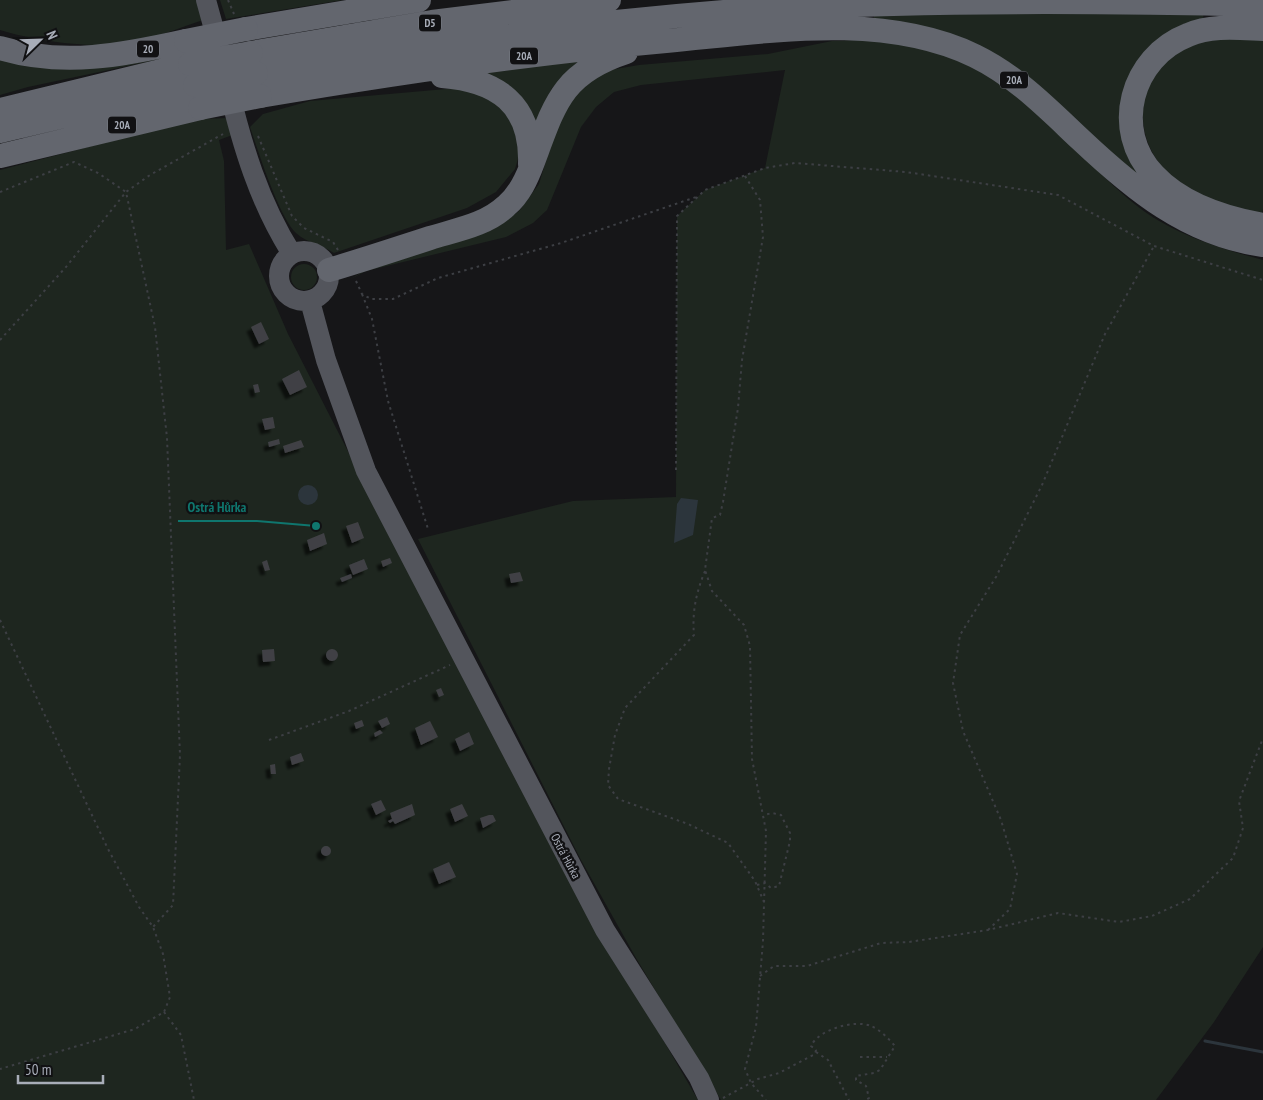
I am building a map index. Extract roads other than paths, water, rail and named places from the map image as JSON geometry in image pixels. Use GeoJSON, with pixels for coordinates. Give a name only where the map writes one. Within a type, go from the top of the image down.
{"type":"FeatureCollection","features":[{"type":"Feature","properties":{"kind":"highway","name":"20"},"geometry":{"type":"LineString","coordinates":[[0,48],[46,58],[78,59],[111,56],[246,29],[419,0]]}},
{"type":"Feature","properties":{"kind":"highway","name":"D5"},"geometry":{"type":"LineString","coordinates":[[256,74],[432,22],[609,0]]}},
{"type":"Feature","properties":{"kind":"highway","name":"D5"},"geometry":{"type":"LineString","coordinates":[[0,110],[193,75],[256,74],[436,43],[568,26],[783,7],[930,2],[1106,1],[1263,5]]}},
{"type":"Feature","properties":{"kind":"highway","name":"20A"},"geometry":{"type":"LineString","coordinates":[[0,156],[200,108],[256,74],[393,74],[582,49],[787,31],[862,29],[901,33],[939,42],[989,63],[1023,86],[1131,186],[1164,209],[1220,235],[1263,245]]}},
{"type":"Feature","properties":{"kind":"highway"},"geometry":{"type":"LineString","coordinates":[[1263,29],[1208,29],[1188,34],[1171,43],[1149,63],[1138,80],[1132,99],[1130,122],[1135,144],[1142,159],[1163,183],[1193,203],[1208,210],[1263,225]]}},
{"type":"Feature","properties":{"kind":"highway"},"geometry":{"type":"LineString","coordinates":[[340,267],[490,218],[513,200],[528,176],[552,112],[570,84],[600,62],[656,42]]}},
{"type":"Feature","properties":{"kind":"highway"},"geometry":{"type":"LineString","coordinates":[[393,74],[469,78],[498,91],[512,105],[525,127],[530,156],[528,176]]}},
{"type":"Feature","properties":{"kind":"highway","name":"D5"},"geometry":{"type":"LineString","coordinates":[[0,132],[193,75]]}},
{"type":"Feature","properties":{"kind":"main road"},"geometry":{"type":"LineString","coordinates":[[206,0],[237,124],[260,192],[272,219],[292,254]]}},
{"type":"Feature","properties":{"kind":"main road"},"geometry":{"type":"LineString","coordinates":[[307,251],[314,253],[326,263],[340,267],[324,293],[310,301],[294,300],[287,295],[279,282],[281,266],[292,254],[307,251]]}},
{"type":"Feature","properties":{"kind":"main road","name":"Ostrá Hůrka"},"geometry":{"type":"LineString","coordinates":[[310,301],[326,360],[366,471],[605,930],[699,1078],[709,1100]]}},
{"type":"Feature","properties":{"kind":"waterway"},"geometry":{"type":"LineString","coordinates":[[1205,1041],[1263,1052]]}},
{"type":"Feature","properties":{"kind":"place","name":"Ostrá Hůrka"},"geometry":{"type":"Point","coordinates":[316,526]}}]}
